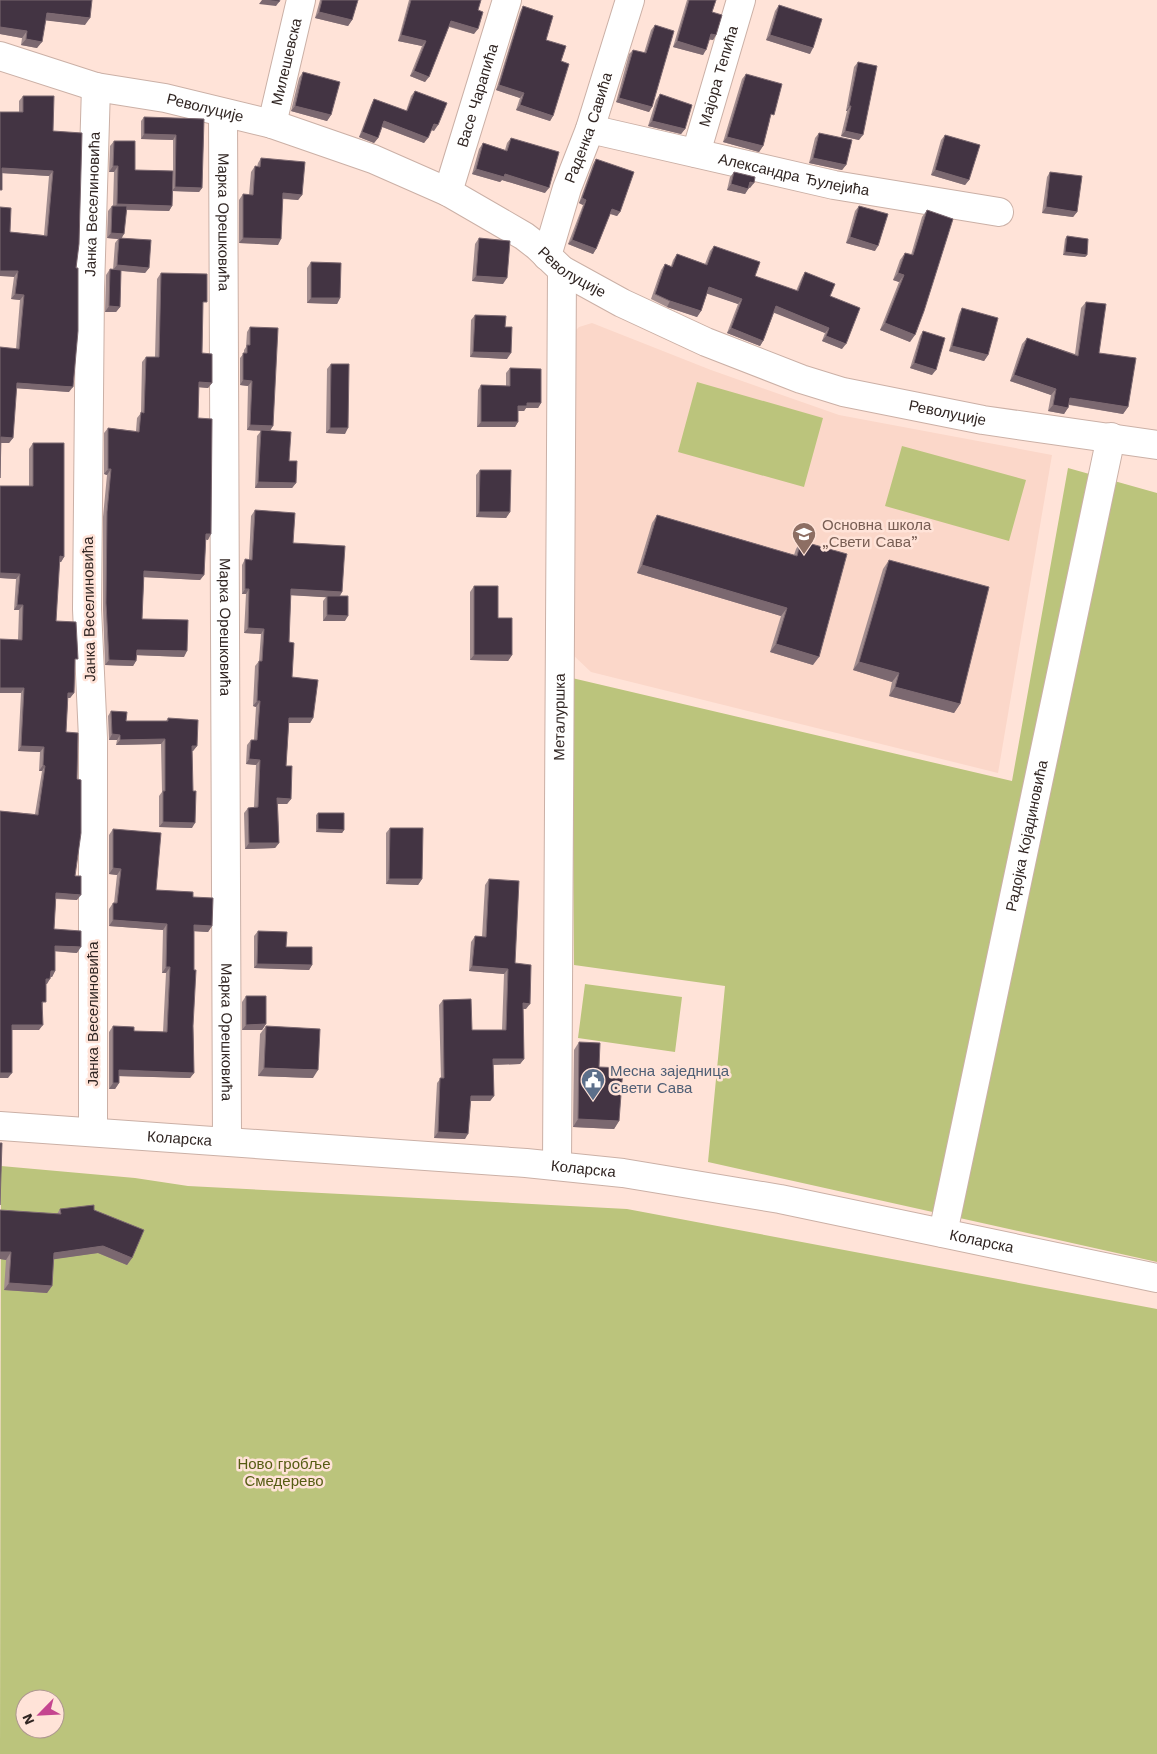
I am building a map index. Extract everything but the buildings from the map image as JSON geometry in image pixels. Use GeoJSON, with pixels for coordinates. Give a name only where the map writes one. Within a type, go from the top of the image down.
{"type":"FeatureCollection","features":[{"type":"Feature","properties":{"kind":"street","name":"Милешевска"},"geometry":{"type":"LineString","coordinates":[[272,124],[301,0]]}},
{"type":"Feature","properties":{"kind":"street","name":"Васе Чарапића"},"geometry":{"type":"LineString","coordinates":[[448,192],[508,0]]}},
{"type":"Feature","properties":{"kind":"street","name":"Раденка Савића"},"geometry":{"type":"LineString","coordinates":[[555,263],[567,188],[590,128],[630,0]]}},
{"type":"Feature","properties":{"kind":"street","name":"Мајора Тепића"},"geometry":{"type":"LineString","coordinates":[[696,153],[741,0]]}},
{"type":"Feature","properties":{"kind":"street","name":"Револуције"},"geometry":{"type":"LineString","coordinates":[[0,56],[96,87],[165,98],[272,124],[373,159],[448,192],[524,236],[555,263],[622,303],[706,342],[759,363],[843,392],[982,420],[1157,445]]}},
{"type":"Feature","properties":{"kind":"street","name":"Јанка Веселиновића"},"geometry":{"type":"LineString","coordinates":[[94,1132],[93,748],[87,609],[90,289],[96,87]]}},
{"type":"Feature","properties":{"kind":"street","name":"Марка Орешковића"},"geometry":{"type":"LineString","coordinates":[[223,113],[227,1141]]}},
{"type":"Feature","properties":{"kind":"street","name":"Александра Ђулејића"},"geometry":{"type":"LineString","coordinates":[[590,128],[834,185],[999,212]]}},
{"type":"Feature","properties":{"kind":"street","name":"Металуршка"},"geometry":{"type":"LineString","coordinates":[[555,263],[557,1166]]}},
{"type":"Feature","properties":{"kind":"street","name":"Радојка Којадиновића"},"geometry":{"type":"LineString","coordinates":[[943,1233],[1111,437]]}},
{"type":"Feature","properties":{"kind":"street","name":"Коларска"},"geometry":{"type":"LineString","coordinates":[[0,1126],[557,1166],[623,1174],[738,1191],[1157,1278]]}},
{"type":"Feature","properties":{"kind":"shaded area","name":"Основна школа „Свети Сава”"},"geometry":{"type":"Polygon","coordinates":[[[592,323],[711,370],[839,415],[1052,455],[998,773],[591,672],[572,654],[572,334],[579,327],[592,323]]]}},
{"type":"Feature","properties":{"kind":"green space"},"geometry":{"type":"Polygon","coordinates":[[[697,382],[823,418],[804,487],[678,452],[697,382]]]}},
{"type":"Feature","properties":{"kind":"green space"},"geometry":{"type":"Polygon","coordinates":[[[902,446],[1026,480],[1009,541],[885,506],[902,446]]]}},
{"type":"Feature","properties":{"kind":"green space"},"geometry":{"type":"Polygon","coordinates":[[[1068,468],[1157,493],[1157,1262],[708,1162],[725,986],[574,965],[572,678],[1012,781],[1068,468]]]}},
{"type":"Feature","properties":{"kind":"green space"},"geometry":{"type":"Polygon","coordinates":[[[585,984],[682,997],[675,1052],[578,1038],[585,984]]]}},
{"type":"Feature","properties":{"kind":"green space","name":"Ново гробље Смедерево"},"geometry":{"type":"Polygon","coordinates":[[[1,1166],[135,1178],[188,1186],[627,1209],[1157,1309],[1157,1754],[0,1754],[1,1166]]]}},
{"type":"Feature","properties":{"kind":"place","name":"Основна школа „Свети Сава”"},"geometry":{"type":"Point","coordinates":[804,555]}},
{"type":"Feature","properties":{"kind":"place","name":"Месна заједница Свети Сава"},"geometry":{"type":"Point","coordinates":[593,1101]}}]}
